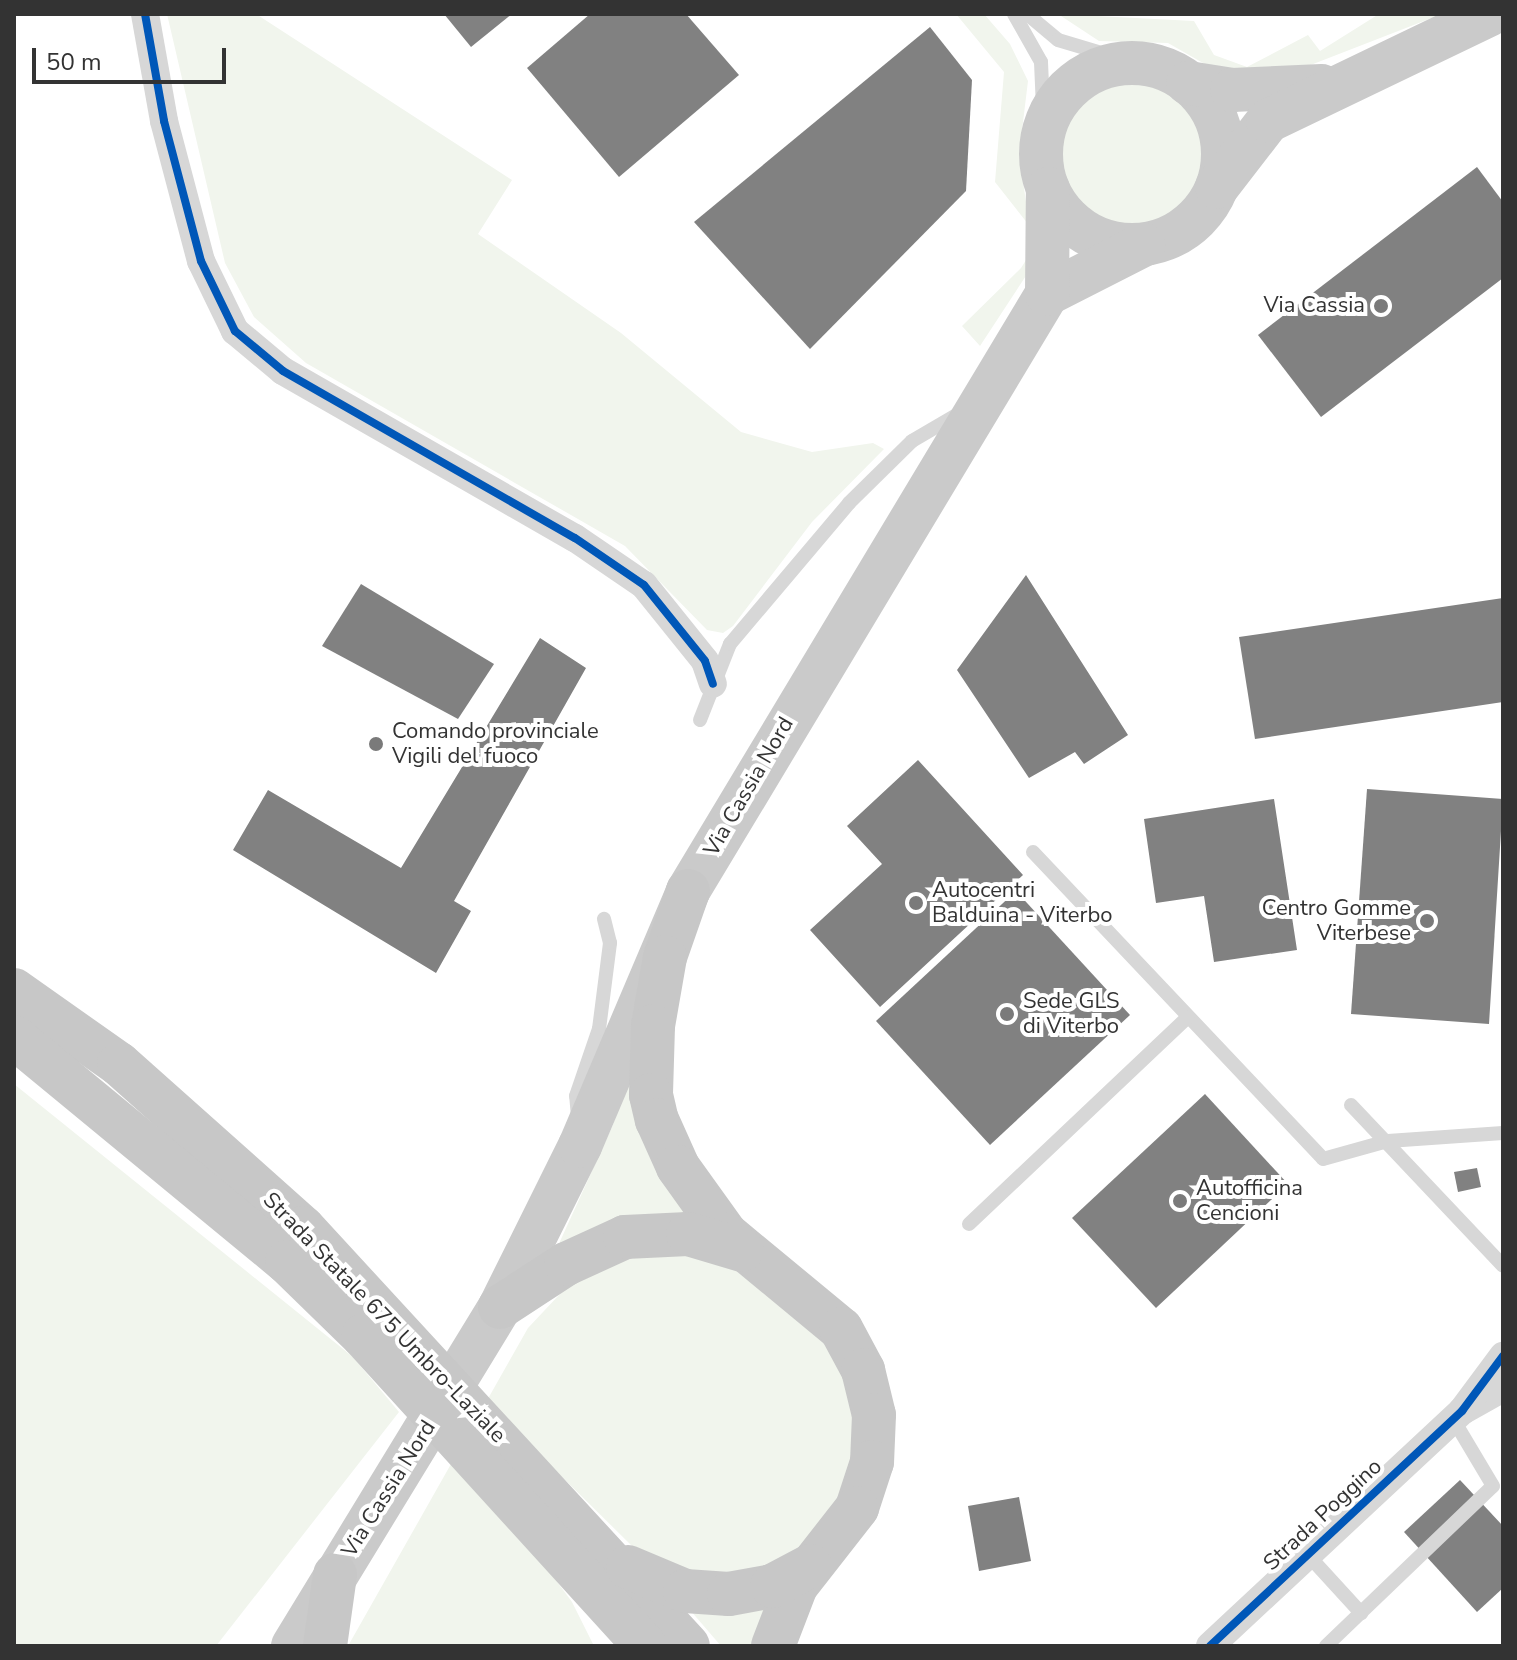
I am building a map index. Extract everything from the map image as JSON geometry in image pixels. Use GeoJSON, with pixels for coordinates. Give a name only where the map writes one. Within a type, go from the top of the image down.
{"type":"FeatureCollection","features":[{"type":"Feature","properties":{"kind":"highway"},"geometry":{"type":"LineString","coordinates":[[688,891],[658,991],[651,1095],[666,1144],[691,1189],[747,1253],[841,1329],[870,1392],[874,1439],[866,1485],[845,1529],[810,1566],[784,1608],[773,1646]]}},
{"type":"Feature","properties":{"kind":"highway"},"geometry":{"type":"LineString","coordinates":[[14,971],[119,1064]]}},
{"type":"Feature","properties":{"kind":"highway","name":"Strada Statale 675 Umbro-Laziale"},"geometry":{"type":"LineString","coordinates":[[14,990],[119,1064],[303,1228],[374,1325],[530,1502],[645,1646]]}},
{"type":"Feature","properties":{"kind":"highway","name":"Strada Statale 675 Umbro-Laziale"},"geometry":{"type":"LineString","coordinates":[[14,1037],[374,1325]]}},
{"type":"Feature","properties":{"kind":"highway"},"geometry":{"type":"LineString","coordinates":[[14,1066],[212,1195]]}},
{"type":"Feature","properties":{"kind":"highway"},"geometry":{"type":"LineString","coordinates":[[492,1319],[566,1264],[625,1237],[688,1234],[747,1253]]}},
{"type":"Feature","properties":{"kind":"highway"},"geometry":{"type":"LineString","coordinates":[[530,1502],[611,1646]]}},
{"type":"Feature","properties":{"kind":"highway","name":"Strada Statale 675 Umbro-Laziale"},"geometry":{"type":"LineString","coordinates":[[530,1502],[603,1548],[688,1646]]}},
{"type":"Feature","properties":{"kind":"highway"},"geometry":{"type":"LineString","coordinates":[[603,1548],[662,1585],[708,1594],[772,1586],[810,1566]]}},
{"type":"Feature","properties":{"kind":"main road"},"geometry":{"type":"LineString","coordinates":[[1332,86],[1232,90],[1188,83],[1135,63],[1081,79],[1055,106],[1044,131],[1041,161],[1048,189],[1047,294],[1143,245],[1180,232],[1268,121],[1332,86],[1490,14]]}},
{"type":"Feature","properties":{"kind":"main road"},"geometry":{"type":"LineString","coordinates":[[1188,83],[1219,130],[1216,188]]}},
{"type":"Feature","properties":{"kind":"main road"},"geometry":{"type":"LineString","coordinates":[[1048,189],[1060,210],[1087,234],[1143,245]]}},
{"type":"Feature","properties":{"kind":"main road","name":"Via Cassia Nord"},"geometry":{"type":"LineString","coordinates":[[300,1645],[335,1575],[492,1319],[580,1146],[688,891],[1047,294]]}},
{"type":"Feature","properties":{"kind":"street"},"geometry":{"type":"LineString","coordinates":[[145,14],[164,121],[201,261],[235,331],[283,371],[575,538],[644,585],[705,661],[713,684]]}},
{"type":"Feature","properties":{"kind":"street"},"geometry":{"type":"LineString","coordinates":[[1458,1415],[1503,1356]]}},
{"type":"Feature","properties":{"kind":"street"},"geometry":{"type":"LineString","coordinates":[[1458,1415],[1503,1388]]}},
{"type":"Feature","properties":{"kind":"street","name":"Strada Poggino"},"geometry":{"type":"LineString","coordinates":[[1210,1646],[1458,1415]]}},
{"type":"Feature","properties":{"kind":"lane"},"geometry":{"type":"LineString","coordinates":[[1014,14],[1041,62],[1044,131]]}},
{"type":"Feature","properties":{"kind":"lane"},"geometry":{"type":"LineString","coordinates":[[1027,14],[1058,40],[1135,63]]}},
{"type":"Feature","properties":{"kind":"lane"},"geometry":{"type":"LineString","coordinates":[[700,720],[730,644],[849,503],[912,441],[983,399]]}},
{"type":"Feature","properties":{"kind":"lane"},"geometry":{"type":"LineString","coordinates":[[1033,852],[1323,1159],[1388,1141],[1503,1133]]}},
{"type":"Feature","properties":{"kind":"lane"},"geometry":{"type":"LineString","coordinates":[[580,1146],[576,1096],[599,1029],[610,943],[604,919]]}},
{"type":"Feature","properties":{"kind":"lane"},"geometry":{"type":"LineString","coordinates":[[969,1224],[1188,1017]]}},
{"type":"Feature","properties":{"kind":"lane"},"geometry":{"type":"LineString","coordinates":[[1351,1105],[1503,1266]]}},
{"type":"Feature","properties":{"kind":"lane"},"geometry":{"type":"LineString","coordinates":[[1326,1646],[1493,1486],[1458,1415]]}},
{"type":"Feature","properties":{"kind":"lane"},"geometry":{"type":"LineString","coordinates":[[1308,1555],[1361,1613]]}},
{"type":"Feature","properties":{"kind":"shaded area"},"geometry":{"type":"Polygon","coordinates":[[[167,14],[256,14],[512,180],[478,234],[621,333],[741,432],[812,452],[873,443],[884,449],[812,522],[733,626],[723,633],[707,630],[625,546],[306,363],[254,317],[225,263],[167,14]]]}},
{"type":"Feature","properties":{"kind":"shaded area"},"geometry":{"type":"Polygon","coordinates":[[[956,14],[984,14],[1010,44],[1028,81],[1019,155],[1035,262],[980,346],[962,326],[1021,268],[1028,257],[1028,224],[995,182],[1004,72],[956,14]]]}},
{"type":"Feature","properties":{"kind":"shaded area"},"geometry":{"type":"Polygon","coordinates":[[[1058,14],[1194,21],[1214,55],[1247,67],[1308,35],[1320,51],[1379,14],[1442,14],[1272,80],[1217,71],[1168,43],[1099,41],[1058,14]]]}},
{"type":"Feature","properties":{"kind":"shaded area"},"geometry":{"type":"Polygon","coordinates":[[[1133,79],[1162,85],[1187,102],[1204,127],[1210,156],[1204,185],[1187,210],[1162,227],[1133,233],[1104,227],[1079,210],[1062,185],[1056,156],[1062,127],[1079,102],[1104,85],[1133,79]]]}},
{"type":"Feature","properties":{"kind":"shaded area"},"geometry":{"type":"Polygon","coordinates":[[[642,1046],[700,1219],[552,1259],[612,1127],[642,1046]]]}},
{"type":"Feature","properties":{"kind":"shaded area"},"geometry":{"type":"Polygon","coordinates":[[[14,1084],[353,1357],[399,1412],[216,1646],[14,1646],[14,1084]]]}},
{"type":"Feature","properties":{"kind":"shaded area"},"geometry":{"type":"Polygon","coordinates":[[[649,1251],[720,1259],[829,1340],[855,1396],[852,1480],[800,1556],[708,1583],[633,1547],[546,1461],[533,1549],[572,1602],[594,1646],[348,1646],[528,1328],[574,1279],[649,1251]]]}},
{"type":"Feature","properties":{"kind":"shaded area"},"geometry":{"type":"Polygon","coordinates":[[[773,1603],[761,1646],[721,1646],[690,1610],[773,1603]]]}},
{"type":"Feature","properties":{"kind":"building"},"geometry":{"type":"Polygon","coordinates":[[[444,14],[512,14],[471,47],[444,14]]]}},
{"type":"Feature","properties":{"kind":"building"},"geometry":{"type":"Polygon","coordinates":[[[590,14],[686,14],[739,75],[619,177],[527,68],[590,14]]]}},
{"type":"Feature","properties":{"kind":"building"},"geometry":{"type":"Polygon","coordinates":[[[930,27],[972,80],[966,191],[810,349],[694,222],[930,27]]]}},
{"type":"Feature","properties":{"kind":"building","name":"Via Cassia"},"geometry":{"type":"Polygon","coordinates":[[[1477,167],[1503,202],[1503,278],[1321,417],[1258,335],[1477,167]]]}},
{"type":"Feature","properties":{"kind":"building"},"geometry":{"type":"Polygon","coordinates":[[[1026,575],[1128,735],[1084,764],[1075,752],[1029,778],[957,670],[1026,575]]]}},
{"type":"Feature","properties":{"kind":"building"},"geometry":{"type":"Polygon","coordinates":[[[361,584],[494,664],[458,719],[322,646],[361,584]]]}},
{"type":"Feature","properties":{"kind":"building"},"geometry":{"type":"Polygon","coordinates":[[[1503,598],[1503,702],[1255,739],[1239,637],[1503,598]]]}},
{"type":"Feature","properties":{"kind":"building"},"geometry":{"type":"Polygon","coordinates":[[[540,638],[586,668],[454,901],[471,911],[436,973],[233,850],[268,790],[401,868],[540,638]]]}},
{"type":"Feature","properties":{"kind":"building","name":"Autocentri Balduina - Viterbo"},"geometry":{"type":"Polygon","coordinates":[[[918,760],[1023,875],[880,1007],[810,930],[882,864],[847,826],[918,760]]]}},
{"type":"Feature","properties":{"kind":"building","name":"Centro Gomme Viterbese"},"geometry":{"type":"Polygon","coordinates":[[[1367,789],[1503,799],[1489,1024],[1351,1014],[1367,789]]]}},
{"type":"Feature","properties":{"kind":"building"},"geometry":{"type":"Polygon","coordinates":[[[1274,799],[1297,950],[1214,962],[1204,896],[1156,903],[1144,819],[1274,799]]]}},
{"type":"Feature","properties":{"kind":"building","name":"Sede GLS di Viterbo"},"geometry":{"type":"Polygon","coordinates":[[[1016,891],[1130,1015],[990,1145],[876,1021],[1016,891]]]}},
{"type":"Feature","properties":{"kind":"building","name":"Autofficina Cencioni"},"geometry":{"type":"Polygon","coordinates":[[[1205,1094],[1288,1184],[1156,1308],[1072,1218],[1205,1094]]]}},
{"type":"Feature","properties":{"kind":"building"},"geometry":{"type":"Polygon","coordinates":[[[1477,1168],[1481,1187],[1458,1192],[1454,1172],[1477,1168]]]}},
{"type":"Feature","properties":{"kind":"building"},"geometry":{"type":"Polygon","coordinates":[[[1460,1480],[1503,1526],[1503,1588],[1477,1612],[1404,1532],[1460,1480]]]}},
{"type":"Feature","properties":{"kind":"building"},"geometry":{"type":"Polygon","coordinates":[[[1019,1497],[1031,1561],[979,1571],[968,1506],[1019,1497]]]}},
{"type":"Feature","properties":{"kind":"cycle path"},"geometry":{"type":"LineString","coordinates":[[145,14],[164,121],[201,261],[235,331],[283,371],[575,538],[644,585],[705,661],[713,684]]}},
{"type":"Feature","properties":{"kind":"cycle path"},"geometry":{"type":"LineString","coordinates":[[1210,1646],[1462,1411],[1503,1356]]}},
{"type":"Feature","properties":{"kind":"place","name":"Via Cassia"},"geometry":{"type":"Point","coordinates":[1381,306]}},
{"type":"Feature","properties":{"kind":"place","name":"Comando provinciale Vigili del fuoco"},"geometry":{"type":"Point","coordinates":[376,744]}},
{"type":"Feature","properties":{"kind":"place","name":"Autocentri Balduina - Viterbo"},"geometry":{"type":"Point","coordinates":[916,903]}},
{"type":"Feature","properties":{"kind":"place","name":"Centro Gomme Viterbese"},"geometry":{"type":"Point","coordinates":[1427,921]}},
{"type":"Feature","properties":{"kind":"place","name":"Sede GLS di Viterbo"},"geometry":{"type":"Point","coordinates":[1007,1014]}},
{"type":"Feature","properties":{"kind":"place","name":"Autofficina Cencioni"},"geometry":{"type":"Point","coordinates":[1180,1201]}}]}
